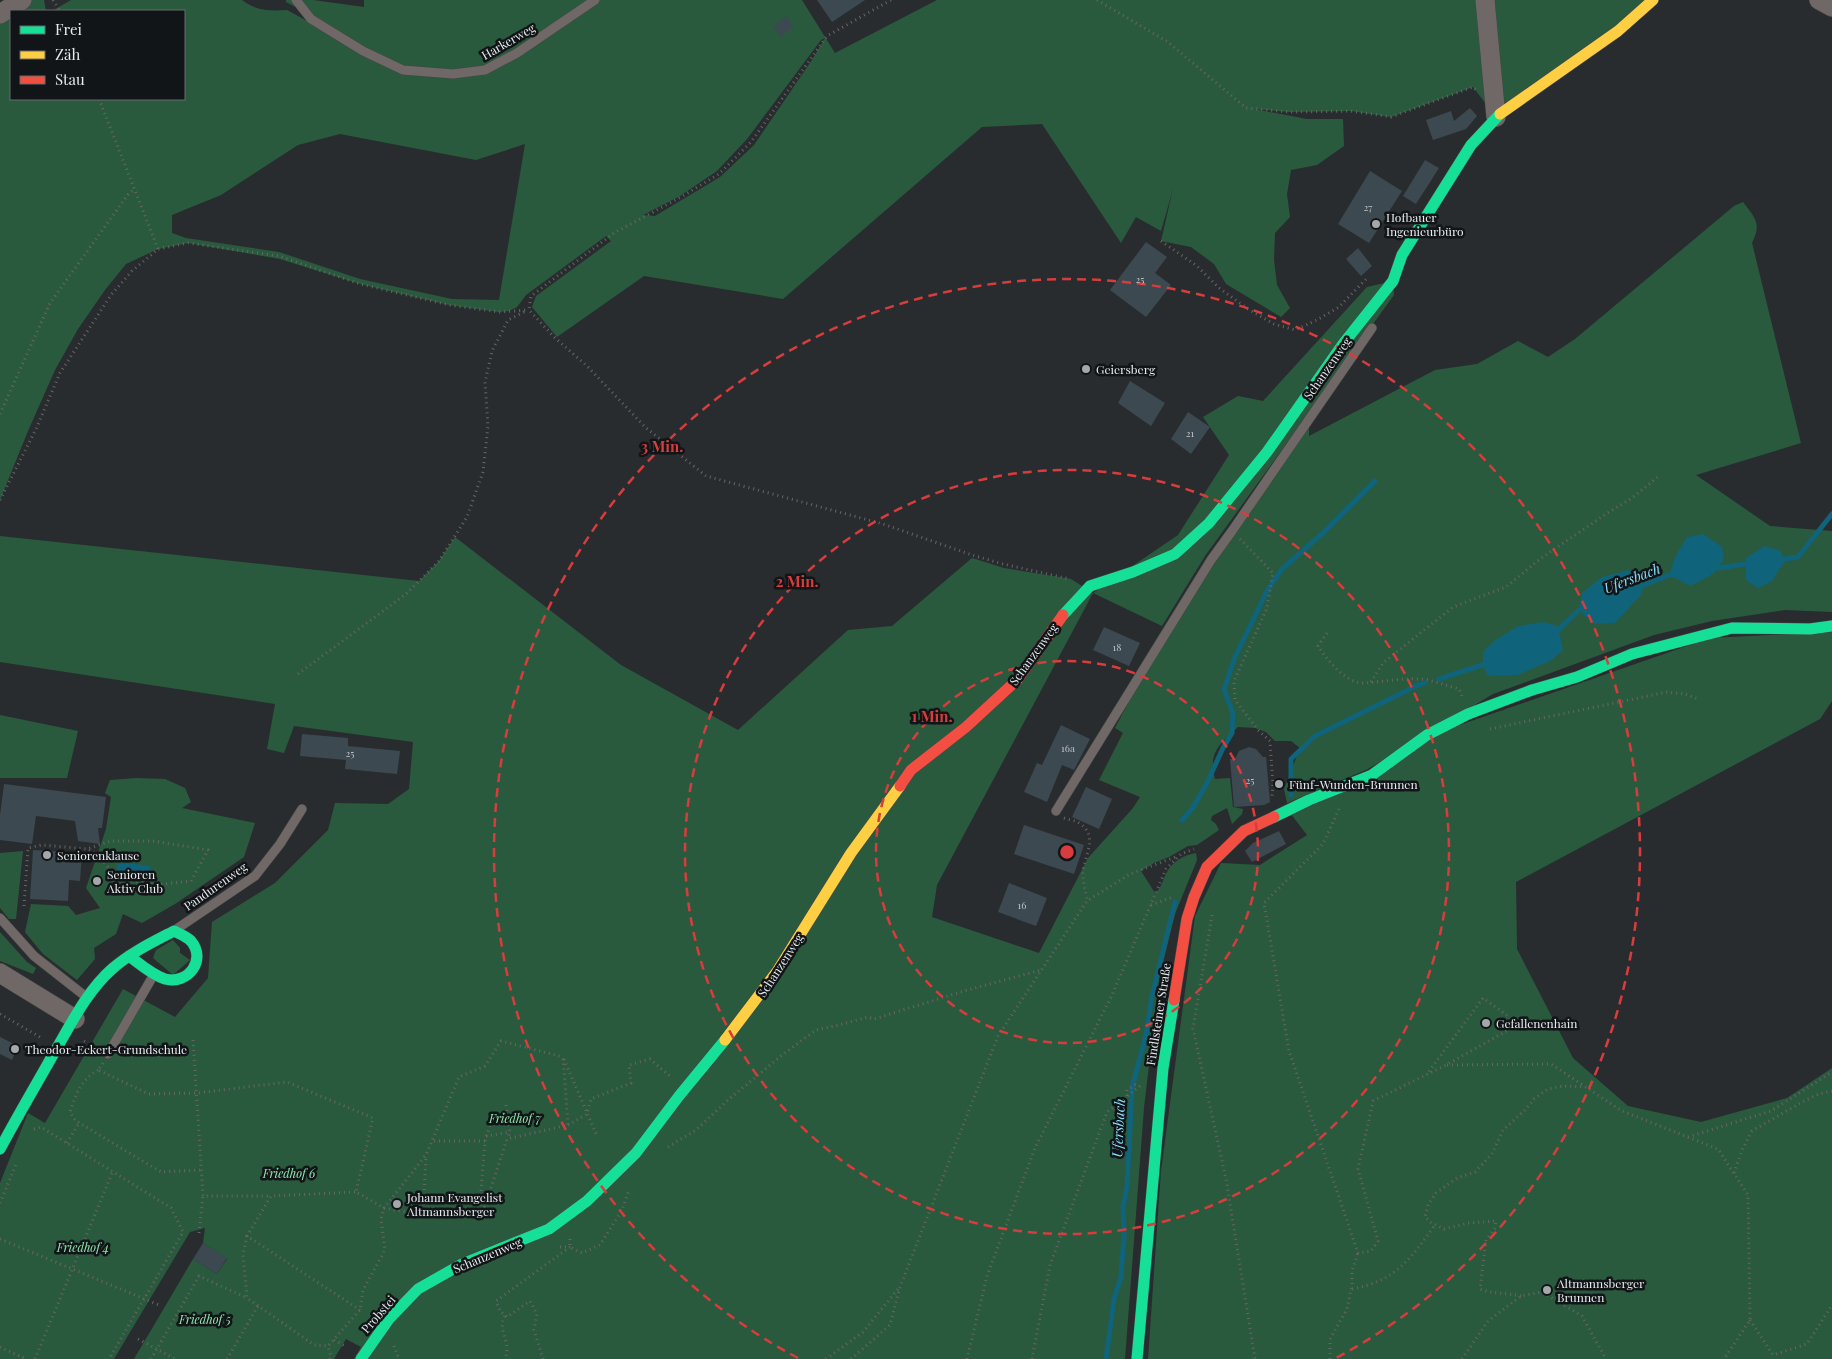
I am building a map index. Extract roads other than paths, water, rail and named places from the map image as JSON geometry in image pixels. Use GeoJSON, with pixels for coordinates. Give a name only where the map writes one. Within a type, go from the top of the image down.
{"type":"FeatureCollection","features":[{"type":"Feature","properties":{"kind":"street"},"geometry":{"type":"LineString","coordinates":[[0,14],[22,0]]}},
{"type":"Feature","properties":{"kind":"street"},"geometry":{"type":"LineString","coordinates":[[1485,0],[1496,116]]}},
{"type":"Feature","properties":{"kind":"street","name":"Schanzenweg"},"geometry":{"type":"LineString","coordinates":[[418,1289],[462,1264],[549,1229],[587,1201],[636,1153],[684,1089],[749,1010],[778,970],[851,853],[910,770],[966,727],[1017,680],[1057,621],[1090,586],[1133,572],[1175,554],[1209,523],[1267,452],[1343,344],[1393,281],[1402,255],[1471,145],[1496,116],[1618,31],[1653,0]]}},
{"type":"Feature","properties":{"kind":"street"},"geometry":{"type":"LineString","coordinates":[[1819,0],[1832,7]]}},
{"type":"Feature","properties":{"kind":"street","name":"Findlsteiner Straße"},"geometry":{"type":"LineString","coordinates":[[1137,1359],[1163,1068],[1188,919],[1194,897],[1207,867],[1244,832],[1309,800],[1372,775],[1427,735],[1460,718],[1532,690],[1577,677],[1632,654],[1732,628],[1810,629],[1832,626]]}},
{"type":"Feature","properties":{"kind":"street"},"geometry":{"type":"LineString","coordinates":[[129,956],[167,980],[179,980],[188,976],[194,969],[197,961],[197,952],[193,943],[186,936],[174,931]]}},
{"type":"Feature","properties":{"kind":"street","name":"Pandurenweg"},"geometry":{"type":"LineString","coordinates":[[0,1149],[75,1018],[103,978],[129,956],[174,931]]}},
{"type":"Feature","properties":{"kind":"street"},"geometry":{"type":"LineString","coordinates":[[0,973],[75,1018]]}},
{"type":"Feature","properties":{"kind":"street","name":"Probstei"},"geometry":{"type":"LineString","coordinates":[[361,1359],[389,1319],[418,1289]]}},
{"type":"Feature","properties":{"kind":"lane","name":"Harkerweg"},"geometry":{"type":"LineString","coordinates":[[296,0],[311,19],[363,51],[403,70],[453,74],[485,70],[517,54],[595,0]]}},
{"type":"Feature","properties":{"kind":"lane"},"geometry":{"type":"LineString","coordinates":[[1393,281],[1394,295]]}},
{"type":"Feature","properties":{"kind":"lane"},"geometry":{"type":"LineString","coordinates":[[1056,811],[1211,560],[1377,320]]}},
{"type":"Feature","properties":{"kind":"lane","name":"Pandurenweg"},"geometry":{"type":"LineString","coordinates":[[174,931],[255,876],[280,844],[302,809]]}},
{"type":"Feature","properties":{"kind":"lane"},"geometry":{"type":"LineString","coordinates":[[0,918],[34,956],[88,998]]}},
{"type":"Feature","properties":{"kind":"lane"},"geometry":{"type":"LineString","coordinates":[[108,1054],[155,974]]}},
{"type":"Feature","properties":{"kind":"water"},"geometry":{"type":"Polygon","coordinates":[[[1703,534],[1722,547],[1724,559],[1713,574],[1691,586],[1669,575],[1675,557],[1687,537],[1703,534]]]}},
{"type":"Feature","properties":{"kind":"water"},"geometry":{"type":"Polygon","coordinates":[[[1764,546],[1781,551],[1784,562],[1772,581],[1758,588],[1746,580],[1746,558],[1764,546]]]}},
{"type":"Feature","properties":{"kind":"water"},"geometry":{"type":"Polygon","coordinates":[[[1629,570],[1643,589],[1640,596],[1615,623],[1594,624],[1579,610],[1582,593],[1602,577],[1629,570]]]}},
{"type":"Feature","properties":{"kind":"water"},"geometry":{"type":"Polygon","coordinates":[[[1542,622],[1558,626],[1563,650],[1552,660],[1518,675],[1488,676],[1483,666],[1483,652],[1494,641],[1518,626],[1542,622]]]}},
{"type":"Feature","properties":{"kind":"water"},"geometry":{"type":"Polygon","coordinates":[[[128,863],[149,866],[152,871],[151,875],[134,876],[117,871],[117,864],[128,863]]]}},
{"type":"Feature","properties":{"kind":"waterway"},"geometry":{"type":"LineString","coordinates":[[1182,820],[1192,809],[1207,783],[1232,733],[1233,714],[1224,689],[1235,657],[1267,591],[1282,569],[1323,533],[1375,481]]}},
{"type":"Feature","properties":{"kind":"waterway","name":"Ufersbach"},"geometry":{"type":"LineString","coordinates":[[1778,560],[1798,557],[1832,514]]}},
{"type":"Feature","properties":{"kind":"waterway","name":"Ufersbach"},"geometry":{"type":"LineString","coordinates":[[1711,569],[1752,563]]}},
{"type":"Feature","properties":{"kind":"waterway","name":"Ufersbach"},"geometry":{"type":"LineString","coordinates":[[1634,589],[1676,574]]}},
{"type":"Feature","properties":{"kind":"waterway","name":"Ufersbach"},"geometry":{"type":"LineString","coordinates":[[1555,633],[1579,610],[1584,608]]}},
{"type":"Feature","properties":{"kind":"waterway","name":"Ufersbach"},"geometry":{"type":"LineString","coordinates":[[1439,679],[1488,663]]}},
{"type":"Feature","properties":{"kind":"waterway","name":"Ufersbach"},"geometry":{"type":"LineString","coordinates":[[1291,795],[1291,759],[1315,736],[1425,683]]}},
{"type":"Feature","properties":{"kind":"waterway","name":"Ufersbach"},"geometry":{"type":"LineString","coordinates":[[1106,1359],[1114,1299],[1121,1277],[1124,1235],[1123,1207],[1127,1187],[1132,1088],[1146,1035],[1152,996],[1175,902]]}},
{"type":"Feature","properties":{"kind":"place","name":"Hofbauer Ingenieurbüro"},"geometry":{"type":"Point","coordinates":[1376,224]}},
{"type":"Feature","properties":{"kind":"place","name":"Geiersberg"},"geometry":{"type":"Point","coordinates":[1086,369]}},
{"type":"Feature","properties":{"kind":"place","name":"Fünf-Wunden-Brunnen"},"geometry":{"type":"Point","coordinates":[1279,784]}},
{"type":"Feature","properties":{"kind":"place","name":"Seniorenklause"},"geometry":{"type":"Point","coordinates":[47,855]}},
{"type":"Feature","properties":{"kind":"place","name":"Senioren Aktiv Club"},"geometry":{"type":"Point","coordinates":[97,881]}},
{"type":"Feature","properties":{"kind":"place","name":"Gefallenenhain"},"geometry":{"type":"Point","coordinates":[1486,1023]}},
{"type":"Feature","properties":{"kind":"place","name":"Theodor-Eckert-Grundschule"},"geometry":{"type":"Point","coordinates":[15,1049]}},
{"type":"Feature","properties":{"kind":"place","name":"Johann Evangelist Altmannsberger"},"geometry":{"type":"Point","coordinates":[397,1204]}},
{"type":"Feature","properties":{"kind":"place","name":"Altmannsberger Brunnen"},"geometry":{"type":"Point","coordinates":[1547,1290]}},
{"type":"Feature","properties":{"kind":"park label","name":"Friedhof 7"},"geometry":{"type":"Point","coordinates":[515,1118]}},
{"type":"Feature","properties":{"kind":"park label","name":"Friedhof 6"},"geometry":{"type":"Point","coordinates":[289,1173]}},
{"type":"Feature","properties":{"kind":"park label","name":"Friedhof 4"},"geometry":{"type":"Point","coordinates":[83,1247]}},
{"type":"Feature","properties":{"kind":"park label","name":"Friedhof 5"},"geometry":{"type":"Point","coordinates":[205,1319]}}]}
